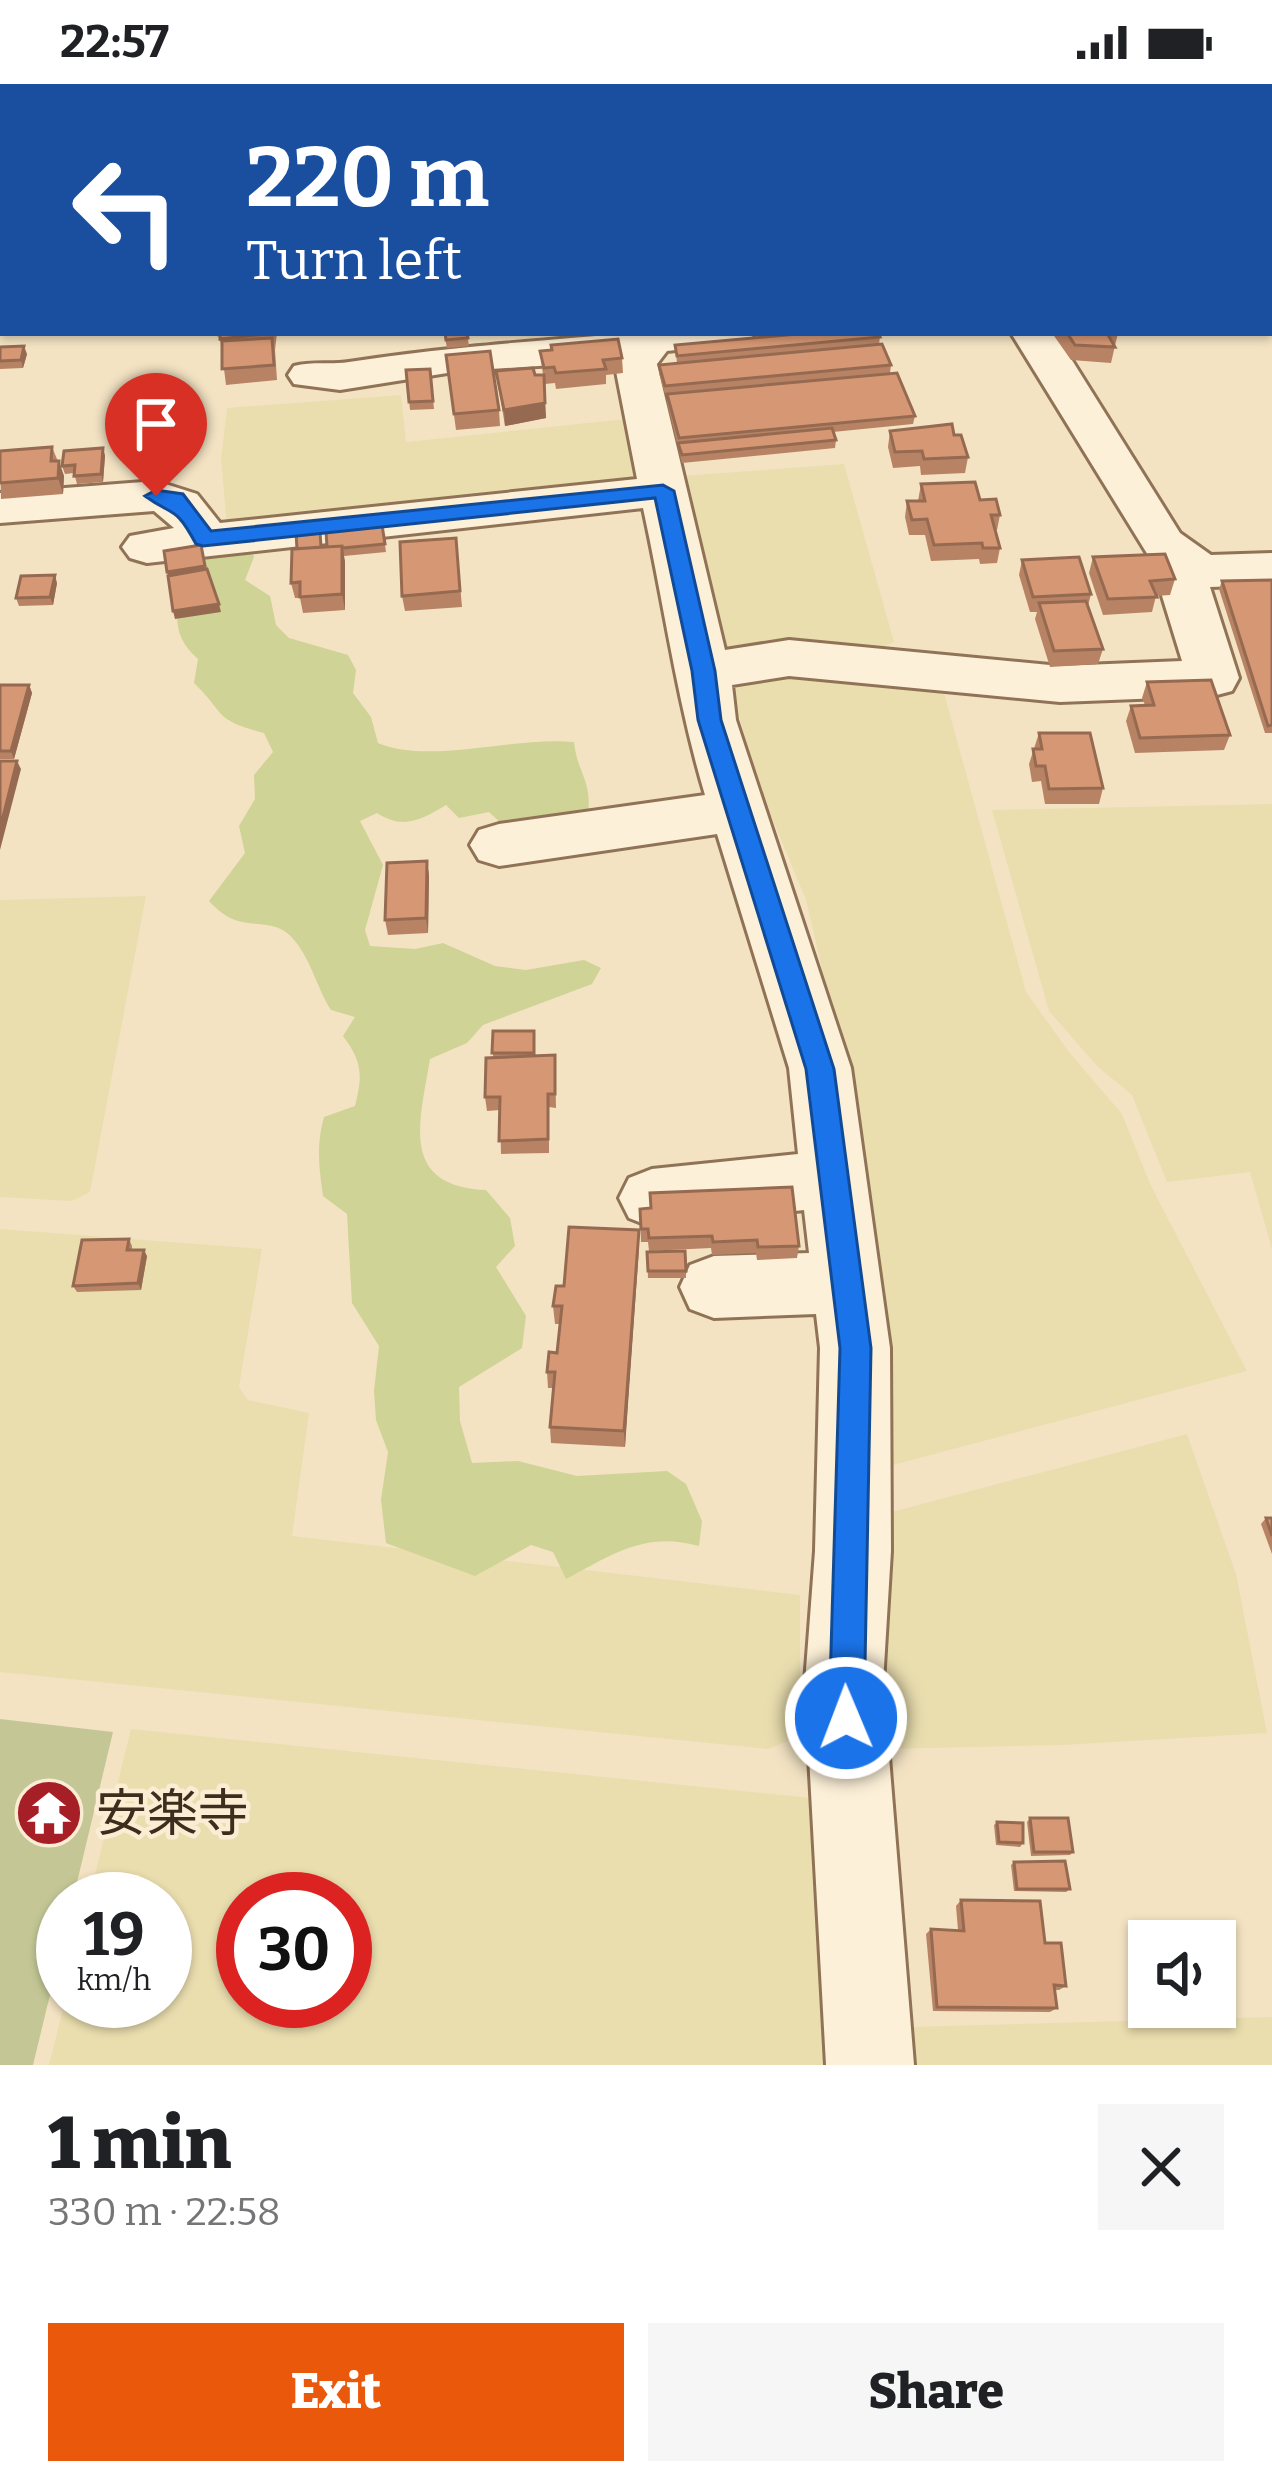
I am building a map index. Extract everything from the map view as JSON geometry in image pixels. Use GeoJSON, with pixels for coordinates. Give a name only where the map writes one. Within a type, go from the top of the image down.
{"type":"FeatureCollection","features":[{"type":"Feature","properties":{"kind":"street"},"geometry":{"type":"LineString","coordinates":[[310,375],[340,376],[460,358],[641,346],[659,338],[689,336]]}},
{"type":"Feature","properties":{"kind":"street"},"geometry":{"type":"LineString","coordinates":[[704,671],[789,658],[1060,684],[1214,678],[1175,556],[1139,508],[1035,336]]}},
{"type":"Feature","properties":{"kind":"street"},"geometry":{"type":"LineString","coordinates":[[641,346],[634,364],[704,671],[709,720],[820,1069],[856,1348],[853,1551],[844,1683],[871,2065]]}},
{"type":"Feature","properties":{"kind":"street"},"geometry":{"type":"LineString","coordinates":[[147,547],[663,491]]}},
{"type":"Feature","properties":{"kind":"street"},"geometry":{"type":"LineString","coordinates":[[0,508],[156,496],[175,499],[195,520],[203,539]]}},
{"type":"Feature","properties":{"kind":"street"},"geometry":{"type":"LineString","coordinates":[[1175,556],[1201,571],[1272,569]]}},
{"type":"Feature","properties":{"kind":"street"},"geometry":{"type":"LineString","coordinates":[[499,845],[739,811]]}},
{"type":"Feature","properties":{"kind":"street"},"geometry":{"type":"LineString","coordinates":[[652,1198],[833,1179]]}},
{"type":"Feature","properties":{"kind":"street"},"geometry":{"type":"LineString","coordinates":[[714,1287],[847,1282]]}},
{"type":"Feature","properties":{"kind":"shaded area"},"geometry":{"type":"Polygon","coordinates":[[[401,395],[406,442],[636,418],[649,484],[227,526],[221,459],[227,408],[401,395]]]}},
{"type":"Feature","properties":{"kind":"shaded area"},"geometry":{"type":"Polygon","coordinates":[[[844,464],[894,642],[882,647],[824,643],[725,649],[713,645],[681,476],[844,464]]]}},
{"type":"Feature","properties":{"kind":"shaded area"},"geometry":{"type":"Polygon","coordinates":[[[796,668],[941,682],[1026,992],[1122,1114],[1151,1186],[1247,1371],[878,1469],[860,1185],[827,990],[806,900],[760,789],[729,681],[796,668]]]}},
{"type":"Feature","properties":{"kind":"shaded area"},"geometry":{"type":"Polygon","coordinates":[[[1272,804],[1272,1249],[1250,1172],[1167,1182],[1132,1095],[1097,1066],[1049,1011],[992,810],[1272,804]]]}},
{"type":"Feature","properties":{"kind":"shaded area"},"geometry":{"type":"Polygon","coordinates":[[[146,896],[90,1192],[72,1201],[0,1197],[0,900],[146,896]]]}},
{"type":"Feature","properties":{"kind":"shaded area"},"geometry":{"type":"Polygon","coordinates":[[[0,1229],[262,1249],[239,1387],[248,1400],[309,1413],[292,1536],[800,1595],[800,1736],[768,1749],[0,1672],[0,1229]]]}},
{"type":"Feature","properties":{"kind":"shaded area"},"geometry":{"type":"Polygon","coordinates":[[[1187,1434],[1236,1574],[1267,1733],[881,1749],[884,1514],[1187,1434]]]}},
{"type":"Feature","properties":{"kind":"shaded area"},"geometry":{"type":"Polygon","coordinates":[[[131,1729],[811,1798],[828,1831],[836,2065],[49,2065],[58,2028],[192,2028],[192,1872],[96,1872],[131,1729]]]}},
{"type":"Feature","properties":{"kind":"shaded area"},"geometry":{"type":"Polygon","coordinates":[[[1272,2017],[1272,2065],[910,2065],[907,2027],[1128,2021],[1128,2028],[1236,2028],[1236,2018],[1272,2017]]]}},
{"type":"Feature","properties":{"kind":"green space"},"geometry":{"type":"Polygon","coordinates":[[[249,546],[254,557],[245,580],[270,596],[276,625],[289,638],[348,655],[356,670],[353,693],[371,717],[378,743],[447,751],[574,742],[587,787],[587,821],[503,825],[489,812],[459,818],[446,805],[412,821],[395,821],[377,813],[360,821],[383,865],[365,930],[370,946],[415,949],[443,943],[495,966],[526,970],[584,960],[601,968],[592,984],[483,1025],[467,1043],[430,1059],[420,1127],[427,1163],[439,1177],[458,1186],[486,1190],[510,1218],[515,1246],[496,1267],[526,1316],[522,1348],[459,1387],[460,1421],[472,1463],[518,1461],[577,1476],[667,1471],[686,1484],[702,1521],[699,1546],[646,1543],[566,1579],[553,1552],[531,1545],[475,1576],[386,1543],[381,1500],[388,1452],[376,1420],[374,1391],[379,1346],[352,1303],[347,1214],[323,1196],[319,1166],[324,1117],[355,1106],[359,1069],[343,1036],[355,1017],[331,1010],[301,949],[287,933],[231,918],[209,901],[245,853],[239,826],[255,799],[254,775],[273,752],[264,733],[222,715],[194,683],[198,659],[181,637],[178,601],[184,559],[249,546]]]}},
{"type":"Feature","properties":{"kind":"green space","name":"安楽寺"},"geometry":{"type":"Polygon","coordinates":[[[0,1719],[113,1732],[79,1872],[36,1872],[36,2028],[42,2028],[33,2065],[0,2065],[0,1719]]]}},
{"type":"Feature","properties":{"kind":"building"},"geometry":{"type":"Polygon","coordinates":[[[775,336],[880,337],[677,356],[675,345],[775,336]]]}},
{"type":"Feature","properties":{"kind":"building"},"geometry":{"type":"Polygon","coordinates":[[[1069,336],[1109,336],[1115,347],[1075,345],[1069,336]]]}},
{"type":"Feature","properties":{"kind":"building"},"geometry":{"type":"Polygon","coordinates":[[[272,338],[274,365],[222,369],[222,341],[272,338]]]}},
{"type":"Feature","properties":{"kind":"building"},"geometry":{"type":"Polygon","coordinates":[[[618,339],[622,358],[603,360],[606,369],[556,373],[554,367],[544,368],[540,351],[552,350],[551,345],[618,339]]]}},
{"type":"Feature","properties":{"kind":"building"},"geometry":{"type":"Polygon","coordinates":[[[882,344],[891,365],[665,386],[659,365],[882,344]]]}},
{"type":"Feature","properties":{"kind":"building"},"geometry":{"type":"Polygon","coordinates":[[[24,346],[21,360],[0,361],[0,347],[24,346]]]}},
{"type":"Feature","properties":{"kind":"building"},"geometry":{"type":"Polygon","coordinates":[[[490,351],[499,410],[454,414],[446,355],[490,351]]]}},
{"type":"Feature","properties":{"kind":"building"},"geometry":{"type":"Polygon","coordinates":[[[533,368],[535,375],[544,375],[545,403],[504,410],[496,371],[533,368]]]}},
{"type":"Feature","properties":{"kind":"building"},"geometry":{"type":"Polygon","coordinates":[[[430,369],[433,401],[409,402],[406,370],[430,369]]]}},
{"type":"Feature","properties":{"kind":"building"},"geometry":{"type":"Polygon","coordinates":[[[897,373],[915,416],[679,438],[667,394],[897,373]]]}},
{"type":"Feature","properties":{"kind":"building"},"geometry":{"type":"Polygon","coordinates":[[[952,424],[968,457],[924,459],[922,451],[895,452],[890,431],[952,424]]]}},
{"type":"Feature","properties":{"kind":"building"},"geometry":{"type":"Polygon","coordinates":[[[832,428],[836,440],[682,455],[678,443],[832,428]]]}},
{"type":"Feature","properties":{"kind":"building"},"geometry":{"type":"Polygon","coordinates":[[[52,447],[51,461],[59,461],[58,478],[0,483],[0,451],[52,447]]]}},
{"type":"Feature","properties":{"kind":"building"},"geometry":{"type":"Polygon","coordinates":[[[103,448],[101,474],[74,476],[75,465],[62,466],[64,451],[103,448]]]}},
{"type":"Feature","properties":{"kind":"building"},"geometry":{"type":"Polygon","coordinates":[[[975,482],[980,500],[996,499],[1000,515],[991,515],[1000,548],[983,548],[982,543],[934,545],[927,519],[912,520],[907,501],[925,501],[921,484],[975,482]]]}},
{"type":"Feature","properties":{"kind":"building"},"geometry":{"type":"Polygon","coordinates":[[[382,525],[385,544],[327,547],[326,531],[382,525]]]}},
{"type":"Feature","properties":{"kind":"building"},"geometry":{"type":"Polygon","coordinates":[[[320,531],[321,547],[297,549],[296,533],[320,531]]]}},
{"type":"Feature","properties":{"kind":"building"},"geometry":{"type":"Polygon","coordinates":[[[456,538],[460,591],[402,596],[400,542],[456,538]]]}},
{"type":"Feature","properties":{"kind":"building"},"geometry":{"type":"Polygon","coordinates":[[[201,545],[205,566],[167,572],[164,551],[201,545]]]}},
{"type":"Feature","properties":{"kind":"building"},"geometry":{"type":"Polygon","coordinates":[[[342,546],[342,594],[300,597],[300,582],[291,583],[292,549],[342,546]]]}},
{"type":"Feature","properties":{"kind":"building"},"geometry":{"type":"Polygon","coordinates":[[[1165,554],[1175,579],[1150,581],[1157,597],[1108,599],[1093,557],[1165,554]]]}},
{"type":"Feature","properties":{"kind":"building"},"geometry":{"type":"Polygon","coordinates":[[[1079,557],[1091,594],[1033,597],[1022,560],[1079,557]]]}},
{"type":"Feature","properties":{"kind":"building"},"geometry":{"type":"Polygon","coordinates":[[[207,569],[219,604],[173,611],[168,576],[207,569]]]}},
{"type":"Feature","properties":{"kind":"building"},"geometry":{"type":"Polygon","coordinates":[[[55,575],[50,597],[16,598],[21,576],[55,575]]]}},
{"type":"Feature","properties":{"kind":"building"},"geometry":{"type":"Polygon","coordinates":[[[1272,580],[1272,725],[1268,726],[1222,581],[1272,580]]]}},
{"type":"Feature","properties":{"kind":"building"},"geometry":{"type":"Polygon","coordinates":[[[1086,601],[1103,649],[1054,651],[1039,603],[1086,601]]]}},
{"type":"Feature","properties":{"kind":"building"},"geometry":{"type":"Polygon","coordinates":[[[1211,680],[1230,735],[1140,738],[1131,706],[1154,705],[1147,682],[1211,680]]]}},
{"type":"Feature","properties":{"kind":"building"},"geometry":{"type":"Polygon","coordinates":[[[0,685],[29,685],[11,751],[0,751],[0,685]]]}},
{"type":"Feature","properties":{"kind":"building"},"geometry":{"type":"Polygon","coordinates":[[[1039,733],[1090,733],[1103,788],[1049,789],[1045,766],[1036,766],[1033,749],[1042,749],[1039,733]]]}},
{"type":"Feature","properties":{"kind":"building"},"geometry":{"type":"Polygon","coordinates":[[[0,761],[17,761],[0,829],[0,761]]]}},
{"type":"Feature","properties":{"kind":"building"},"geometry":{"type":"Polygon","coordinates":[[[427,861],[426,918],[385,920],[387,863],[427,861]]]}},
{"type":"Feature","properties":{"kind":"building"},"geometry":{"type":"Polygon","coordinates":[[[493,1031],[534,1031],[534,1053],[492,1053],[493,1031]]]}},
{"type":"Feature","properties":{"kind":"building"},"geometry":{"type":"Polygon","coordinates":[[[555,1055],[555,1094],[548,1094],[548,1139],[499,1141],[500,1097],[485,1097],[486,1058],[555,1055]]]}},
{"type":"Feature","properties":{"kind":"building"},"geometry":{"type":"Polygon","coordinates":[[[792,1187],[799,1246],[758,1247],[757,1240],[713,1242],[712,1236],[649,1238],[648,1229],[641,1229],[640,1209],[651,1208],[650,1193],[792,1187]]]}},
{"type":"Feature","properties":{"kind":"building"},"geometry":{"type":"Polygon","coordinates":[[[569,1227],[639,1230],[624,1431],[550,1427],[555,1372],[547,1372],[549,1352],[557,1353],[562,1306],[553,1306],[556,1286],[564,1286],[569,1227]]]}},
{"type":"Feature","properties":{"kind":"building"},"geometry":{"type":"Polygon","coordinates":[[[129,1239],[127,1250],[144,1250],[138,1283],[73,1286],[82,1240],[129,1239]]]}},
{"type":"Feature","properties":{"kind":"building"},"geometry":{"type":"Polygon","coordinates":[[[685,1251],[686,1271],[648,1271],[647,1252],[685,1251]]]}},
{"type":"Feature","properties":{"kind":"building"},"geometry":{"type":"Polygon","coordinates":[[[1030,1818],[1068,1818],[1073,1852],[1034,1852],[1030,1818]]]}},
{"type":"Feature","properties":{"kind":"building"},"geometry":{"type":"Polygon","coordinates":[[[997,1822],[1023,1823],[1023,1843],[999,1842],[997,1822]]]}},
{"type":"Feature","properties":{"kind":"building"},"geometry":{"type":"Polygon","coordinates":[[[1065,1861],[1070,1889],[1017,1889],[1014,1862],[1065,1861]]]}},
{"type":"Feature","properties":{"kind":"building"},"geometry":{"type":"Polygon","coordinates":[[[961,1900],[1040,1901],[1045,1943],[1061,1943],[1066,1986],[1054,1985],[1057,2008],[937,2007],[931,1929],[964,1931],[961,1900]]]}},
{"type":"Feature","properties":{"kind":"place","name":"安楽寺"},"geometry":{"type":"Point","coordinates":[49,1813]}},
{"type":"Feature","properties":{"kind":"route"},"geometry":{"type":"LineString","coordinates":[[156,496],[175,499],[195,520],[203,539],[663,491],[704,671],[709,720],[820,1069],[856,1348],[846,1718]]}}]}
